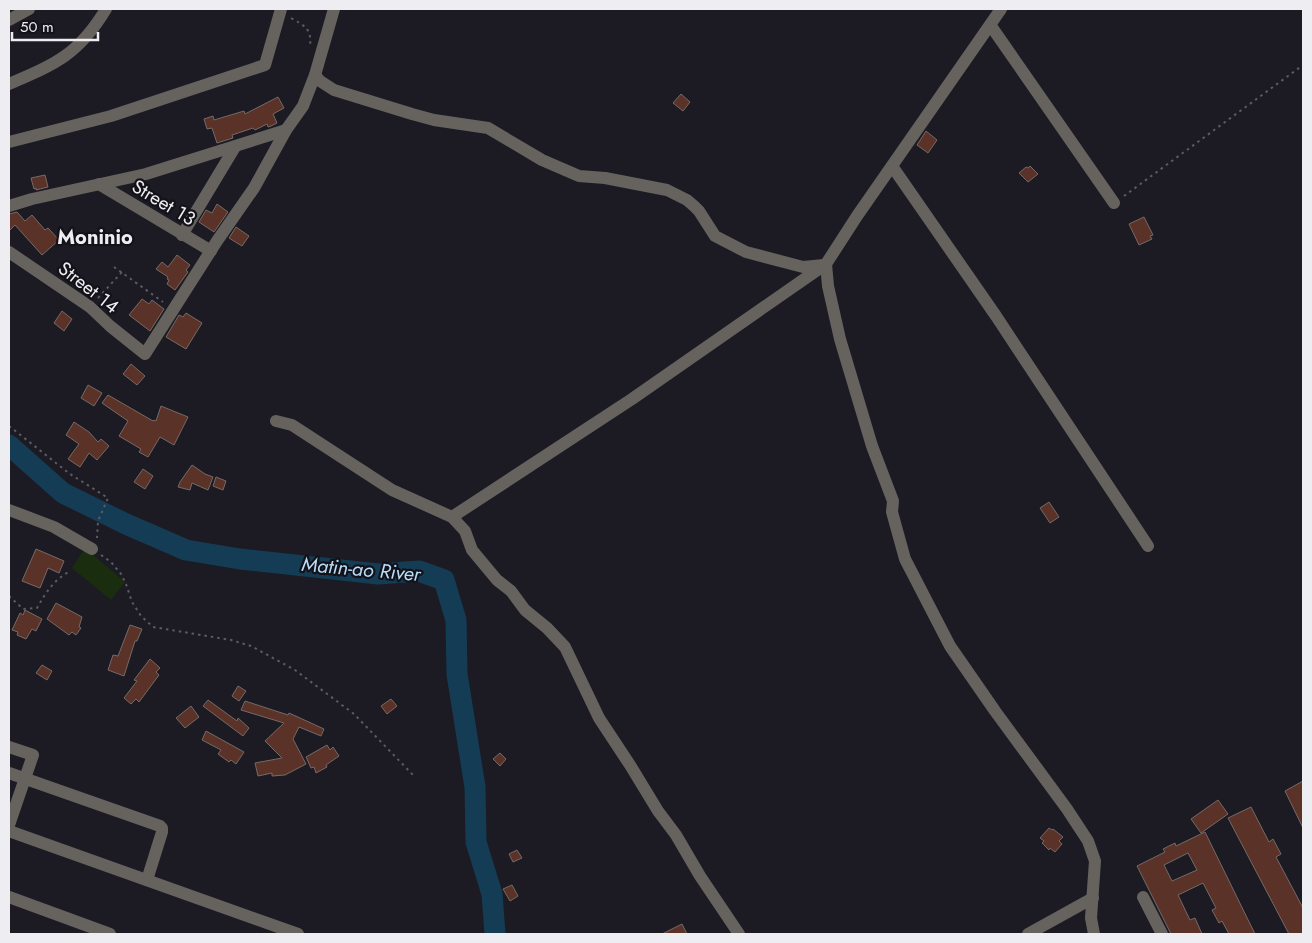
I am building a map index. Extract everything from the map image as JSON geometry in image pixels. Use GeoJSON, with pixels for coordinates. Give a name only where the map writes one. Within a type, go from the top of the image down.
{"type":"FeatureCollection","features":[{"type":"Feature","properties":{"kind":"street"},"geometry":{"type":"LineString","coordinates":[[9,20],[29,9]]}},
{"type":"Feature","properties":{"kind":"street"},"geometry":{"type":"LineString","coordinates":[[9,84],[45,69],[72,52],[94,28],[106,9]]}},
{"type":"Feature","properties":{"kind":"street"},"geometry":{"type":"LineString","coordinates":[[210,251],[254,188],[286,130],[307,100],[334,9]]}},
{"type":"Feature","properties":{"kind":"street"},"geometry":{"type":"LineString","coordinates":[[452,517],[632,399],[826,264],[857,216],[1001,9]]}},
{"type":"Feature","properties":{"kind":"street"},"geometry":{"type":"LineString","coordinates":[[9,142],[111,116],[265,65],[279,10]]}},
{"type":"Feature","properties":{"kind":"street"},"geometry":{"type":"LineString","coordinates":[[991,26],[1114,203]]}},
{"type":"Feature","properties":{"kind":"street"},"geometry":{"type":"LineString","coordinates":[[315,75],[320,81],[334,90],[404,112],[434,120],[488,128],[542,160],[579,176],[615,180],[667,190],[687,200],[694,206],[715,236],[746,252],[803,267],[826,264]]}},
{"type":"Feature","properties":{"kind":"street"},"geometry":{"type":"LineString","coordinates":[[9,206],[32,199],[146,174],[286,130]]}},
{"type":"Feature","properties":{"kind":"street"},"geometry":{"type":"LineString","coordinates":[[182,235],[235,147]]}},
{"type":"Feature","properties":{"kind":"street"},"geometry":{"type":"LineString","coordinates":[[892,166],[996,316],[1148,546]]}},
{"type":"Feature","properties":{"kind":"street","name":"Street 13"},"geometry":{"type":"LineString","coordinates":[[99,184],[210,251]]}},
{"type":"Feature","properties":{"kind":"street","name":"Street 14"},"geometry":{"type":"LineString","coordinates":[[9,252],[90,307],[145,354],[210,251]]}},
{"type":"Feature","properties":{"kind":"street"},"geometry":{"type":"LineString","coordinates":[[826,264],[828,286],[840,340],[872,446],[893,502],[892,512],[905,560],[950,646],[1085,836],[1095,861],[1091,918],[1094,934]]}},
{"type":"Feature","properties":{"kind":"street"},"geometry":{"type":"LineString","coordinates":[[276,421],[292,425],[392,490],[452,517],[465,531],[472,550],[497,580],[511,591],[525,610],[547,628],[565,647],[599,718],[739,934]]}},
{"type":"Feature","properties":{"kind":"street"},"geometry":{"type":"LineString","coordinates":[[9,510],[54,527],[92,549]]}},
{"type":"Feature","properties":{"kind":"street"},"geometry":{"type":"LineString","coordinates":[[9,747],[33,755],[9,825]]}},
{"type":"Feature","properties":{"kind":"street"},"geometry":{"type":"LineString","coordinates":[[9,774],[160,826],[162,832],[148,880]]}},
{"type":"Feature","properties":{"kind":"street"},"geometry":{"type":"LineString","coordinates":[[9,831],[298,934]]}},
{"type":"Feature","properties":{"kind":"street"},"geometry":{"type":"LineString","coordinates":[[9,897],[110,934]]}},
{"type":"Feature","properties":{"kind":"street"},"geometry":{"type":"LineString","coordinates":[[1143,897],[1162,934]]}},
{"type":"Feature","properties":{"kind":"street"},"geometry":{"type":"LineString","coordinates":[[1028,934],[1093,898]]}},
{"type":"Feature","properties":{"kind":"path"},"geometry":{"type":"LineString","coordinates":[[279,10],[308,29],[311,37],[310,47]]}},
{"type":"Feature","properties":{"kind":"path"},"geometry":{"type":"LineString","coordinates":[[1114,203],[1303,65]]}},
{"type":"Feature","properties":{"kind":"path"},"geometry":{"type":"LineString","coordinates":[[114,267],[166,304]]}},
{"type":"Feature","properties":{"kind":"path"},"geometry":{"type":"LineString","coordinates":[[90,307],[122,272]]}},
{"type":"Feature","properties":{"kind":"path"},"geometry":{"type":"LineString","coordinates":[[9,426],[70,474],[108,498],[98,521],[98,532],[92,549],[117,568],[126,584],[132,602],[153,627],[230,640],[251,646],[295,670],[354,714],[415,777]]}},
{"type":"Feature","properties":{"kind":"path"},"geometry":{"type":"LineString","coordinates":[[9,596],[23,609],[36,608],[58,578],[70,572]]}},
{"type":"Feature","properties":{"kind":"green space"},"geometry":{"type":"Polygon","coordinates":[[[85,548],[125,582],[111,600],[72,568],[85,548]]]}},
{"type":"Feature","properties":{"kind":"building"},"geometry":{"type":"Polygon","coordinates":[[[681,94],[690,102],[683,111],[673,103],[681,94]]]}},
{"type":"Feature","properties":{"kind":"building"},"geometry":{"type":"Polygon","coordinates":[[[278,97],[284,108],[273,114],[277,123],[271,126],[268,127],[267,124],[255,130],[253,128],[232,135],[233,138],[217,143],[212,128],[207,129],[204,119],[213,116],[214,120],[244,111],[245,114],[278,97]]]}},
{"type":"Feature","properties":{"kind":"building"},"geometry":{"type":"Polygon","coordinates":[[[926,131],[937,140],[928,153],[917,145],[926,131]]]}},
{"type":"Feature","properties":{"kind":"building"},"geometry":{"type":"Polygon","coordinates":[[[1030,166],[1038,174],[1028,182],[1019,173],[1030,166]]]}},
{"type":"Feature","properties":{"kind":"building"},"geometry":{"type":"Polygon","coordinates":[[[45,175],[48,187],[34,189],[31,178],[45,175]]]}},
{"type":"Feature","properties":{"kind":"building"},"geometry":{"type":"Polygon","coordinates":[[[217,204],[228,212],[214,232],[199,222],[206,210],[212,213],[217,204]]]}},
{"type":"Feature","properties":{"kind":"building"},"geometry":{"type":"Polygon","coordinates":[[[17,212],[25,221],[32,215],[45,230],[48,228],[59,240],[42,255],[15,225],[9,231],[9,214],[17,212]]]}},
{"type":"Feature","properties":{"kind":"building"},"geometry":{"type":"Polygon","coordinates":[[[1144,217],[1153,235],[1150,236],[1152,239],[1139,245],[1129,224],[1144,217]]]}},
{"type":"Feature","properties":{"kind":"building"},"geometry":{"type":"Polygon","coordinates":[[[236,227],[249,236],[242,246],[229,238],[236,227]]]}},
{"type":"Feature","properties":{"kind":"building"},"geometry":{"type":"Polygon","coordinates":[[[177,255],[190,265],[186,270],[188,272],[175,290],[167,284],[168,277],[156,269],[162,262],[168,267],[177,255]]]}},
{"type":"Feature","properties":{"kind":"building"},"geometry":{"type":"Polygon","coordinates":[[[142,299],[149,304],[152,300],[164,309],[150,331],[129,315],[142,299]]]}},
{"type":"Feature","properties":{"kind":"building"},"geometry":{"type":"Polygon","coordinates":[[[62,311],[72,319],[64,331],[54,323],[62,311]]]}},
{"type":"Feature","properties":{"kind":"building"},"geometry":{"type":"Polygon","coordinates":[[[186,313],[202,323],[186,349],[166,337],[179,315],[183,317],[186,313]]]}},
{"type":"Feature","properties":{"kind":"building"},"geometry":{"type":"Polygon","coordinates":[[[131,364],[145,376],[137,385],[123,374],[131,364]]]}},
{"type":"Feature","properties":{"kind":"building"},"geometry":{"type":"Polygon","coordinates":[[[88,385],[102,393],[94,406],[81,398],[88,385]]]}},
{"type":"Feature","properties":{"kind":"building"},"geometry":{"type":"Polygon","coordinates":[[[108,395],[153,421],[156,421],[161,406],[188,417],[174,445],[160,437],[148,457],[139,452],[141,449],[119,436],[128,421],[102,403],[108,395]]]}},
{"type":"Feature","properties":{"kind":"building"},"geometry":{"type":"Polygon","coordinates":[[[74,422],[89,432],[98,442],[101,439],[109,446],[97,460],[89,453],[80,467],[68,459],[79,444],[66,435],[74,422]]]}},
{"type":"Feature","properties":{"kind":"building"},"geometry":{"type":"Polygon","coordinates":[[[192,465],[213,477],[208,490],[192,483],[190,490],[178,487],[192,465]]]}},
{"type":"Feature","properties":{"kind":"building"},"geometry":{"type":"Polygon","coordinates":[[[143,469],[153,476],[145,489],[134,482],[143,469]]]}},
{"type":"Feature","properties":{"kind":"building"},"geometry":{"type":"Polygon","coordinates":[[[216,477],[226,481],[223,490],[213,486],[216,477]]]}},
{"type":"Feature","properties":{"kind":"building"},"geometry":{"type":"Polygon","coordinates":[[[1049,502],[1059,517],[1050,523],[1040,508],[1049,502]]]}},
{"type":"Feature","properties":{"kind":"building"},"geometry":{"type":"Polygon","coordinates":[[[36,549],[64,561],[59,573],[48,568],[40,588],[22,581],[36,549]]]}},
{"type":"Feature","properties":{"kind":"building"},"geometry":{"type":"Polygon","coordinates":[[[56,603],[82,617],[79,627],[81,628],[76,635],[72,632],[69,635],[47,619],[56,603]]]}},
{"type":"Feature","properties":{"kind":"building"},"geometry":{"type":"Polygon","coordinates":[[[25,610],[42,619],[36,631],[32,629],[26,639],[17,635],[18,632],[12,630],[20,613],[23,615],[25,610]]]}},
{"type":"Feature","properties":{"kind":"building"},"geometry":{"type":"Polygon","coordinates":[[[130,625],[142,629],[137,641],[135,641],[124,676],[108,670],[113,655],[118,656],[130,625]]]}},
{"type":"Feature","properties":{"kind":"building"},"geometry":{"type":"Polygon","coordinates":[[[150,659],[160,668],[156,672],[159,675],[139,702],[136,699],[131,704],[124,698],[137,681],[134,680],[150,659]]]}},
{"type":"Feature","properties":{"kind":"building"},"geometry":{"type":"Polygon","coordinates":[[[42,665],[52,671],[47,680],[36,673],[42,665]]]}},
{"type":"Feature","properties":{"kind":"building"},"geometry":{"type":"Polygon","coordinates":[[[238,686],[246,691],[239,701],[232,696],[238,686]]]}},
{"type":"Feature","properties":{"kind":"building"},"geometry":{"type":"Polygon","coordinates":[[[391,699],[397,706],[387,714],[381,706],[391,699]]]}},
{"type":"Feature","properties":{"kind":"building"},"geometry":{"type":"Polygon","coordinates":[[[208,700],[237,721],[238,718],[249,728],[243,736],[203,706],[208,700]]]}},
{"type":"Feature","properties":{"kind":"building"},"geometry":{"type":"Polygon","coordinates":[[[245,701],[288,715],[289,713],[324,729],[321,736],[299,727],[293,739],[306,764],[285,775],[272,776],[272,773],[258,776],[255,763],[282,758],[265,741],[284,723],[241,710],[245,701]]]}},
{"type":"Feature","properties":{"kind":"building"},"geometry":{"type":"Polygon","coordinates":[[[191,706],[199,717],[185,728],[176,718],[191,706]]]}},
{"type":"Feature","properties":{"kind":"building"},"geometry":{"type":"Polygon","coordinates":[[[206,731],[244,752],[236,764],[231,760],[229,762],[218,754],[221,750],[202,740],[206,731]]]}},
{"type":"Feature","properties":{"kind":"building"},"geometry":{"type":"Polygon","coordinates":[[[327,745],[330,750],[333,747],[339,756],[326,765],[327,767],[316,773],[314,767],[311,768],[306,757],[327,745]]]}},
{"type":"Feature","properties":{"kind":"building"},"geometry":{"type":"Polygon","coordinates":[[[500,753],[506,759],[500,766],[493,759],[500,753]]]}},
{"type":"Feature","properties":{"kind":"building"},"geometry":{"type":"Polygon","coordinates":[[[1303,781],[1303,828],[1285,791],[1303,781]]]}},
{"type":"Feature","properties":{"kind":"building"},"geometry":{"type":"Polygon","coordinates":[[[1218,800],[1228,814],[1201,833],[1191,819],[1218,800]]]}},
{"type":"Feature","properties":{"kind":"building"},"geometry":{"type":"Polygon","coordinates":[[[1251,807],[1269,842],[1273,839],[1281,854],[1276,857],[1303,908],[1303,934],[1289,934],[1228,818],[1251,807]]]}},
{"type":"Feature","properties":{"kind":"building"},"geometry":{"type":"Polygon","coordinates":[[[1049,828],[1063,837],[1059,841],[1062,844],[1055,852],[1050,848],[1049,850],[1040,838],[1049,828]]]}},
{"type":"Feature","properties":{"kind":"building"},"geometry":{"type":"Polygon","coordinates":[[[1205,832],[1255,934],[1229,934],[1222,921],[1219,923],[1212,910],[1216,908],[1203,883],[1178,895],[1190,920],[1195,918],[1202,934],[1171,934],[1137,866],[1165,852],[1163,849],[1175,843],[1176,846],[1205,832]],[[1188,853],[1164,865],[1172,881],[1197,870],[1188,853]]]}},
{"type":"Feature","properties":{"kind":"building"},"geometry":{"type":"Polygon","coordinates":[[[517,850],[522,858],[513,862],[509,854],[517,850]]]}},
{"type":"Feature","properties":{"kind":"building"},"geometry":{"type":"Polygon","coordinates":[[[512,885],[518,896],[510,901],[503,889],[512,885]]]}},
{"type":"Feature","properties":{"kind":"building"},"geometry":{"type":"Polygon","coordinates":[[[682,924],[687,934],[662,934],[682,924]]]}},
{"type":"Feature","properties":{"kind":"waterway","name":"Matin-ao River"},"geometry":{"type":"LineString","coordinates":[[9,445],[63,493],[126,524],[186,550],[240,559],[378,574],[419,571],[444,580],[456,620],[457,674],[475,787],[476,842],[492,894],[495,934]]}},
{"type":"Feature","properties":{"kind":"district","name":"Moninio"},"geometry":{"type":"Point","coordinates":[95,237]}}]}
